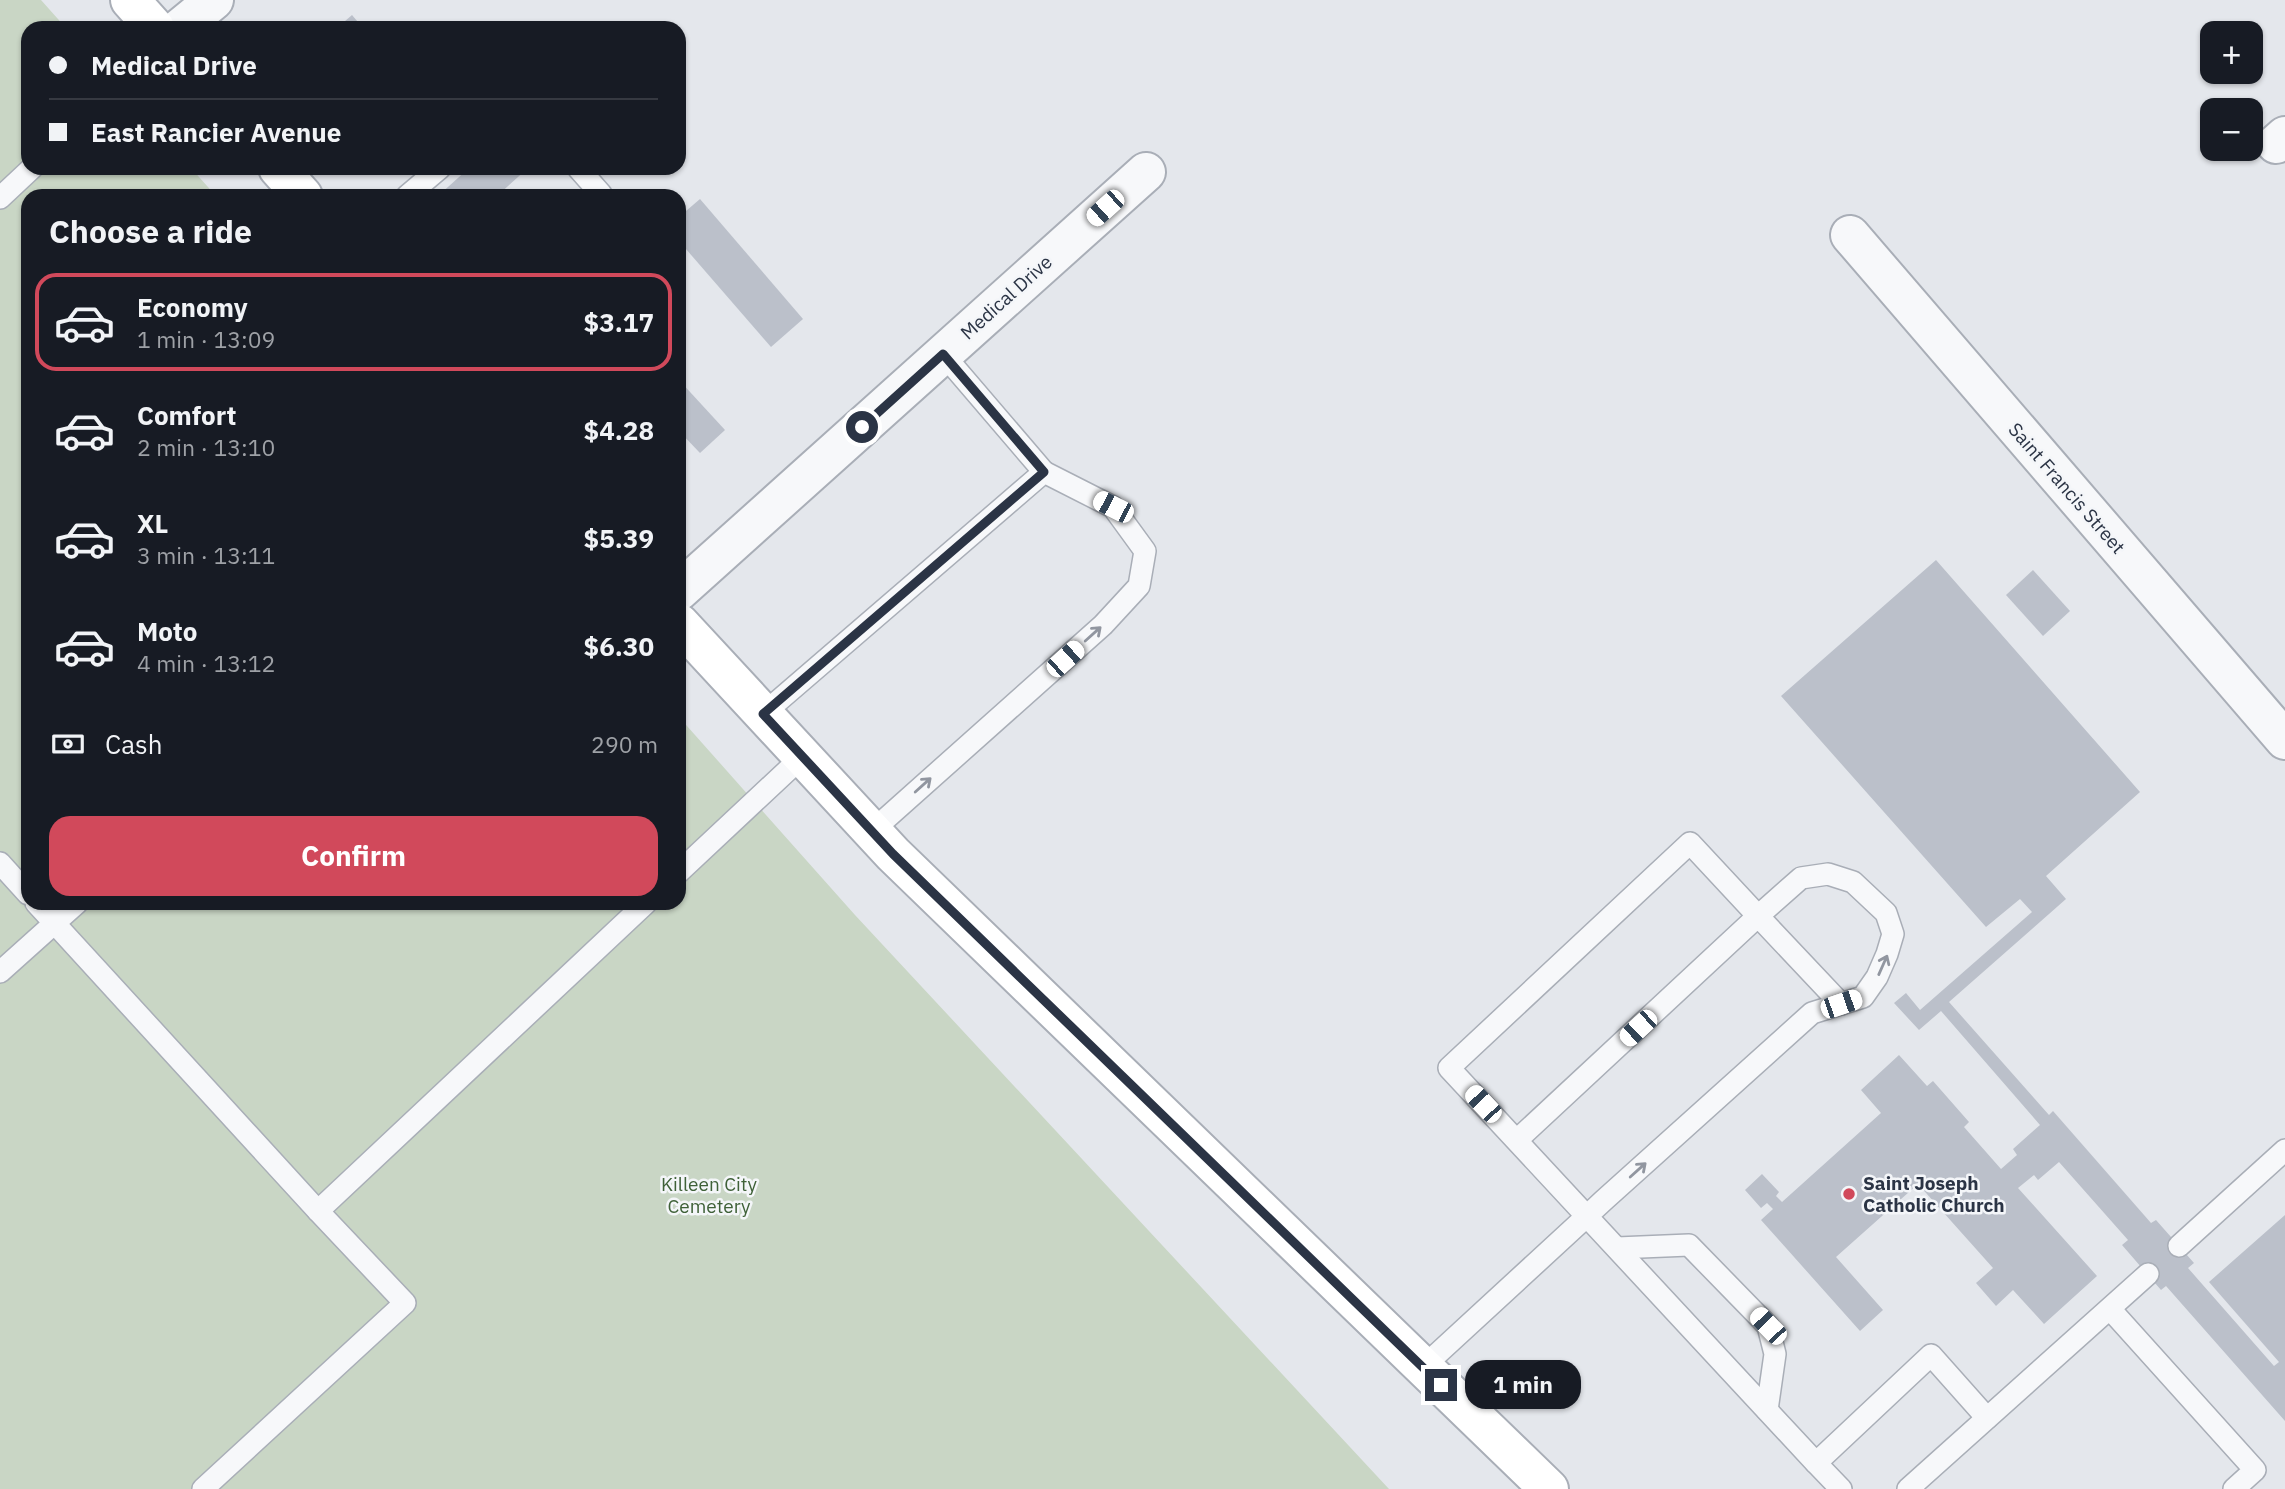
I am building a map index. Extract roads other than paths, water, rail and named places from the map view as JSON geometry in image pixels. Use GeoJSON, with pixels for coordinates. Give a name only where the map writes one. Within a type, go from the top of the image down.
{"type":"FeatureCollection","features":[{"type":"Feature","properties":{"kind":"main road"},"geometry":{"type":"LineString","coordinates":[[130,0],[149,21]]}},
{"type":"Feature","properties":{"kind":"main road"},"geometry":{"type":"LineString","coordinates":[[284,175],[297,189]]}},
{"type":"Feature","properties":{"kind":"main road"},"geometry":{"type":"LineString","coordinates":[[686,631],[893,854],[1549,1489]]}},
{"type":"Feature","properties":{"kind":"street"},"geometry":{"type":"LineString","coordinates":[[188,21],[214,0]]}},
{"type":"Feature","properties":{"kind":"street","name":"Medical Drive"},"geometry":{"type":"LineString","coordinates":[[686,585],[1146,172]]}},
{"type":"Feature","properties":{"kind":"street","name":"Saint Francis Street"},"geometry":{"type":"LineString","coordinates":[[1850,235],[2285,740]]}},
{"type":"Feature","properties":{"kind":"lane"},"geometry":{"type":"LineString","coordinates":[[0,198],[25,175]]}},
{"type":"Feature","properties":{"kind":"lane"},"geometry":{"type":"LineString","coordinates":[[415,189],[432,175]]}},
{"type":"Feature","properties":{"kind":"lane"},"geometry":{"type":"LineString","coordinates":[[584,175],[597,189]]}},
{"type":"Feature","properties":{"kind":"lane"},"geometry":{"type":"LineString","coordinates":[[872,831],[1103,625],[1139,586],[1145,551],[1113,507],[1044,472],[943,354]]}},
{"type":"Feature","properties":{"kind":"lane"},"geometry":{"type":"LineString","coordinates":[[763,714],[1044,472]]}},
{"type":"Feature","properties":{"kind":"lane"},"geometry":{"type":"LineString","coordinates":[[686,865],[803,756]]}},
{"type":"Feature","properties":{"kind":"lane"},"geometry":{"type":"LineString","coordinates":[[1841,1004],[1690,843],[1449,1068],[1841,1489]]}},
{"type":"Feature","properties":{"kind":"lane"},"geometry":{"type":"LineString","coordinates":[[0,863],[21,886]]}},
{"type":"Feature","properties":{"kind":"lane"},"geometry":{"type":"LineString","coordinates":[[1423,1367],[1812,1013],[1863,997],[1877,978],[1893,934],[1886,913],[1853,882],[1828,874],[1801,878],[1517,1140]]}},
{"type":"Feature","properties":{"kind":"lane"},"geometry":{"type":"LineString","coordinates":[[42,910],[405,1303],[202,1489]]}},
{"type":"Feature","properties":{"kind":"lane"},"geometry":{"type":"LineString","coordinates":[[0,972],[68,910]]}},
{"type":"Feature","properties":{"kind":"lane"},"geometry":{"type":"LineString","coordinates":[[318,1211],[639,910]]}},
{"type":"Feature","properties":{"kind":"lane"},"geometry":{"type":"LineString","coordinates":[[2179,1246],[2285,1150]]}},
{"type":"Feature","properties":{"kind":"lane"},"geometry":{"type":"LineString","coordinates":[[1617,1248],[1689,1245],[1768,1326],[1775,1354],[1768,1410]]}},
{"type":"Feature","properties":{"kind":"lane"},"geometry":{"type":"LineString","coordinates":[[1908,1489],[2148,1274]]}},
{"type":"Feature","properties":{"kind":"lane"},"geometry":{"type":"LineString","coordinates":[[2110,1309],[2255,1470],[2234,1489]]}},
{"type":"Feature","properties":{"kind":"lane"},"geometry":{"type":"LineString","coordinates":[[1816,1463],[1931,1355],[1987,1418]]}},
{"type":"Feature","properties":{"kind":"place","name":"Saint Joseph Catholic Church"},"geometry":{"type":"Point","coordinates":[1849,1194]}},
{"type":"Feature","properties":{"kind":"park label","name":"Killeen City Cemetery"},"geometry":{"type":"Point","coordinates":[709,1195]}}]}
